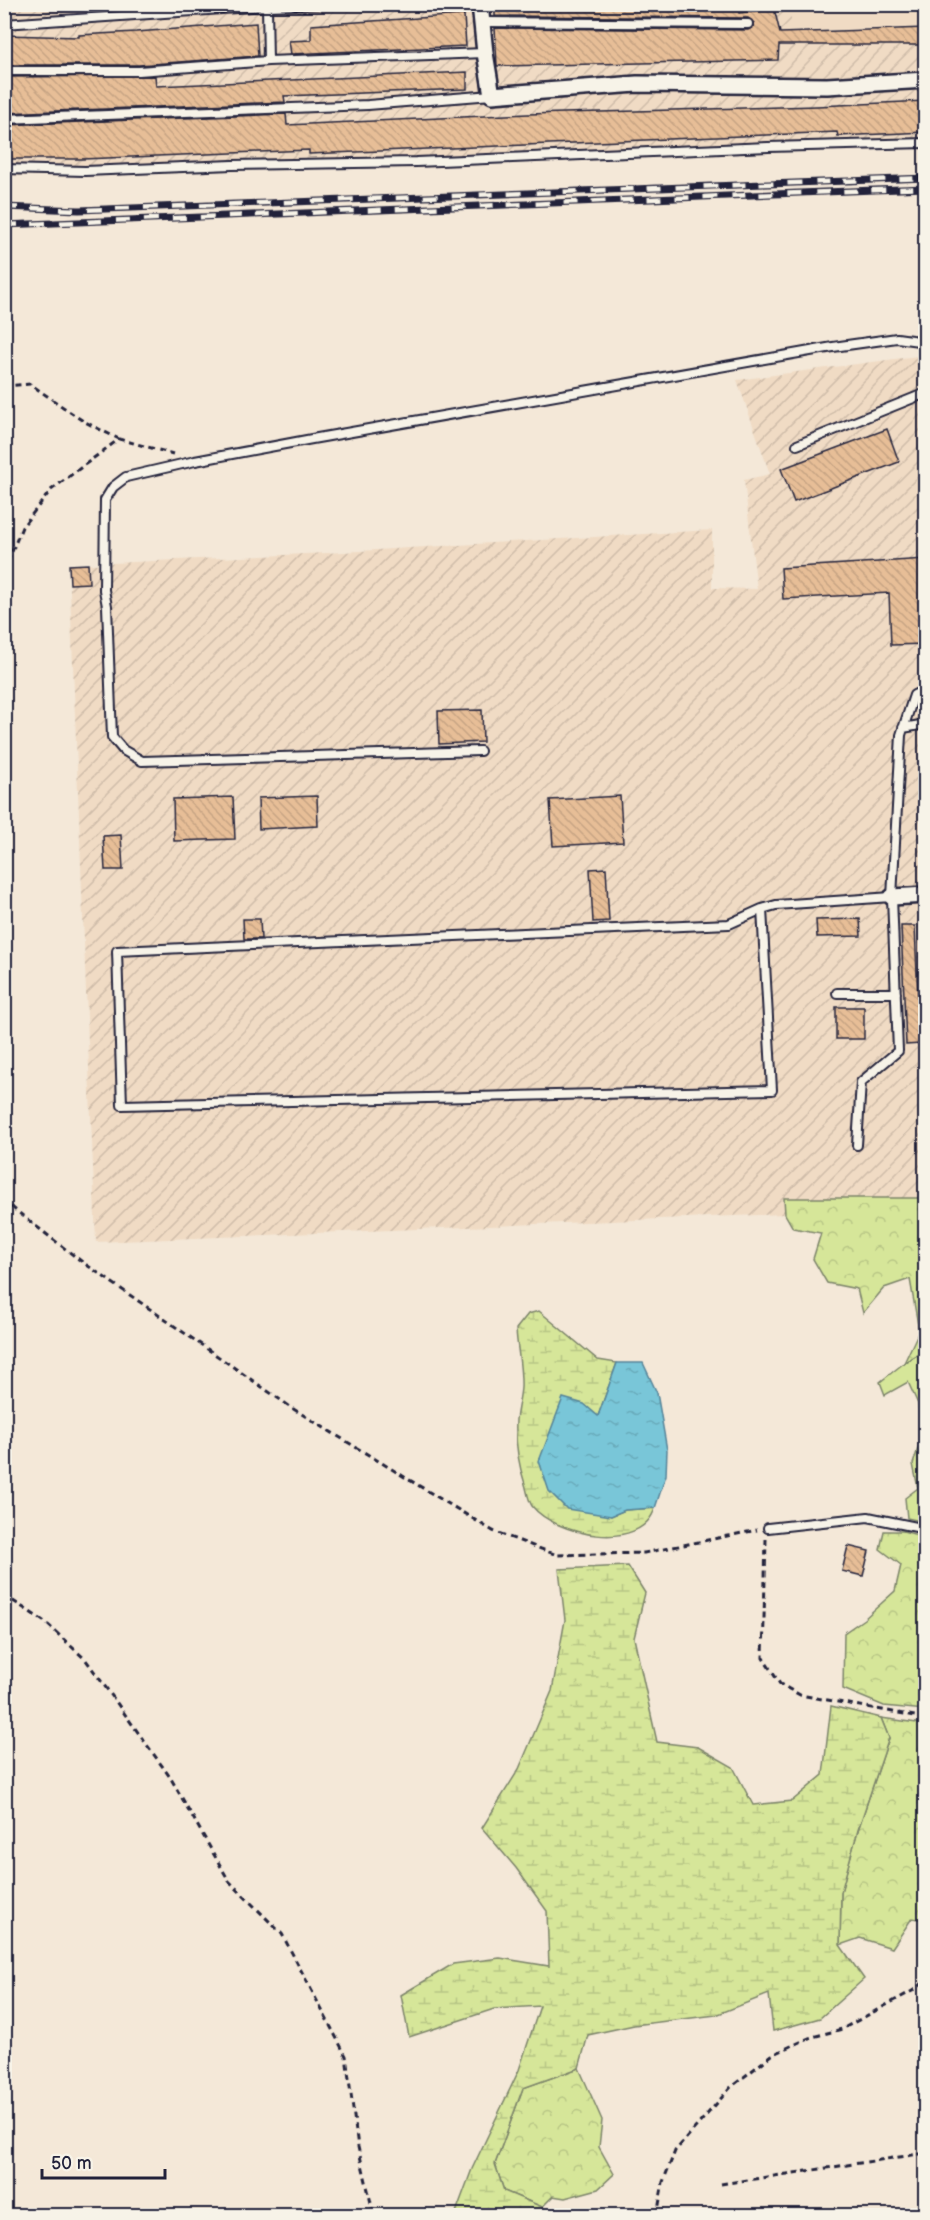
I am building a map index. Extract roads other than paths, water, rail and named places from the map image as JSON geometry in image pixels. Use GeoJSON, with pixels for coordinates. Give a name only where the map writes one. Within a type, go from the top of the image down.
{"type":"FeatureCollection","features":[{"type":"Feature","properties":{"kind":"street"},"geometry":{"type":"LineString","coordinates":[[480,4],[492,95],[637,84],[827,86],[926,80]]}},
{"type":"Feature","properties":{"kind":"street"},"geometry":{"type":"LineString","coordinates":[[892,897],[926,895]]}},
{"type":"Feature","properties":{"kind":"lane"},"geometry":{"type":"LineString","coordinates":[[4,24],[267,6],[329,4]]}},
{"type":"Feature","properties":{"kind":"lane"},"geometry":{"type":"LineString","coordinates":[[267,6],[268,61]]}},
{"type":"Feature","properties":{"kind":"lane"},"geometry":{"type":"LineString","coordinates":[[482,22],[748,24]]}},
{"type":"Feature","properties":{"kind":"lane"},"geometry":{"type":"LineString","coordinates":[[4,71],[139,71],[268,61],[485,53]]}},
{"type":"Feature","properties":{"kind":"lane"},"geometry":{"type":"LineString","coordinates":[[4,119],[368,105],[492,95]]}},
{"type":"Feature","properties":{"kind":"lane"},"geometry":{"type":"LineString","coordinates":[[4,169],[85,171],[232,165],[416,162],[768,147],[926,143]]}},
{"type":"Feature","properties":{"kind":"lane"},"geometry":{"type":"LineString","coordinates":[[480,752],[142,761],[123,750],[112,737],[107,606],[104,590],[105,500],[113,487],[126,477],[195,461],[833,347],[897,338],[926,342]]}},
{"type":"Feature","properties":{"kind":"lane"},"geometry":{"type":"LineString","coordinates":[[797,445],[926,393]]}},
{"type":"Feature","properties":{"kind":"lane"},"geometry":{"type":"LineString","coordinates":[[857,1145],[861,1082],[898,1051],[892,897],[901,735],[914,694],[926,689]]}},
{"type":"Feature","properties":{"kind":"lane"},"geometry":{"type":"LineString","coordinates":[[903,728],[926,724]]}},
{"type":"Feature","properties":{"kind":"lane"},"geometry":{"type":"LineString","coordinates":[[762,909],[772,1090],[122,1105],[117,951],[729,924],[762,909],[776,906],[892,897]]}},
{"type":"Feature","properties":{"kind":"lane"},"geometry":{"type":"LineString","coordinates":[[837,993],[896,993]]}},
{"type":"Feature","properties":{"kind":"lane"},"geometry":{"type":"LineString","coordinates":[[768,1528],[868,1517],[926,1529]]}},
{"type":"Feature","properties":{"kind":"water"},"geometry":{"type":"Polygon","coordinates":[[[617,1363],[643,1363],[657,1393],[667,1450],[666,1475],[655,1508],[625,1510],[611,1516],[567,1509],[549,1491],[539,1461],[563,1398],[584,1404],[598,1416],[617,1363]]]}},
{"type":"Feature","properties":{"kind":"railway"},"geometry":{"type":"LineString","coordinates":[[4,207],[79,210],[926,178]]}},
{"type":"Feature","properties":{"kind":"railway"},"geometry":{"type":"LineString","coordinates":[[4,225],[926,188]]}}]}
